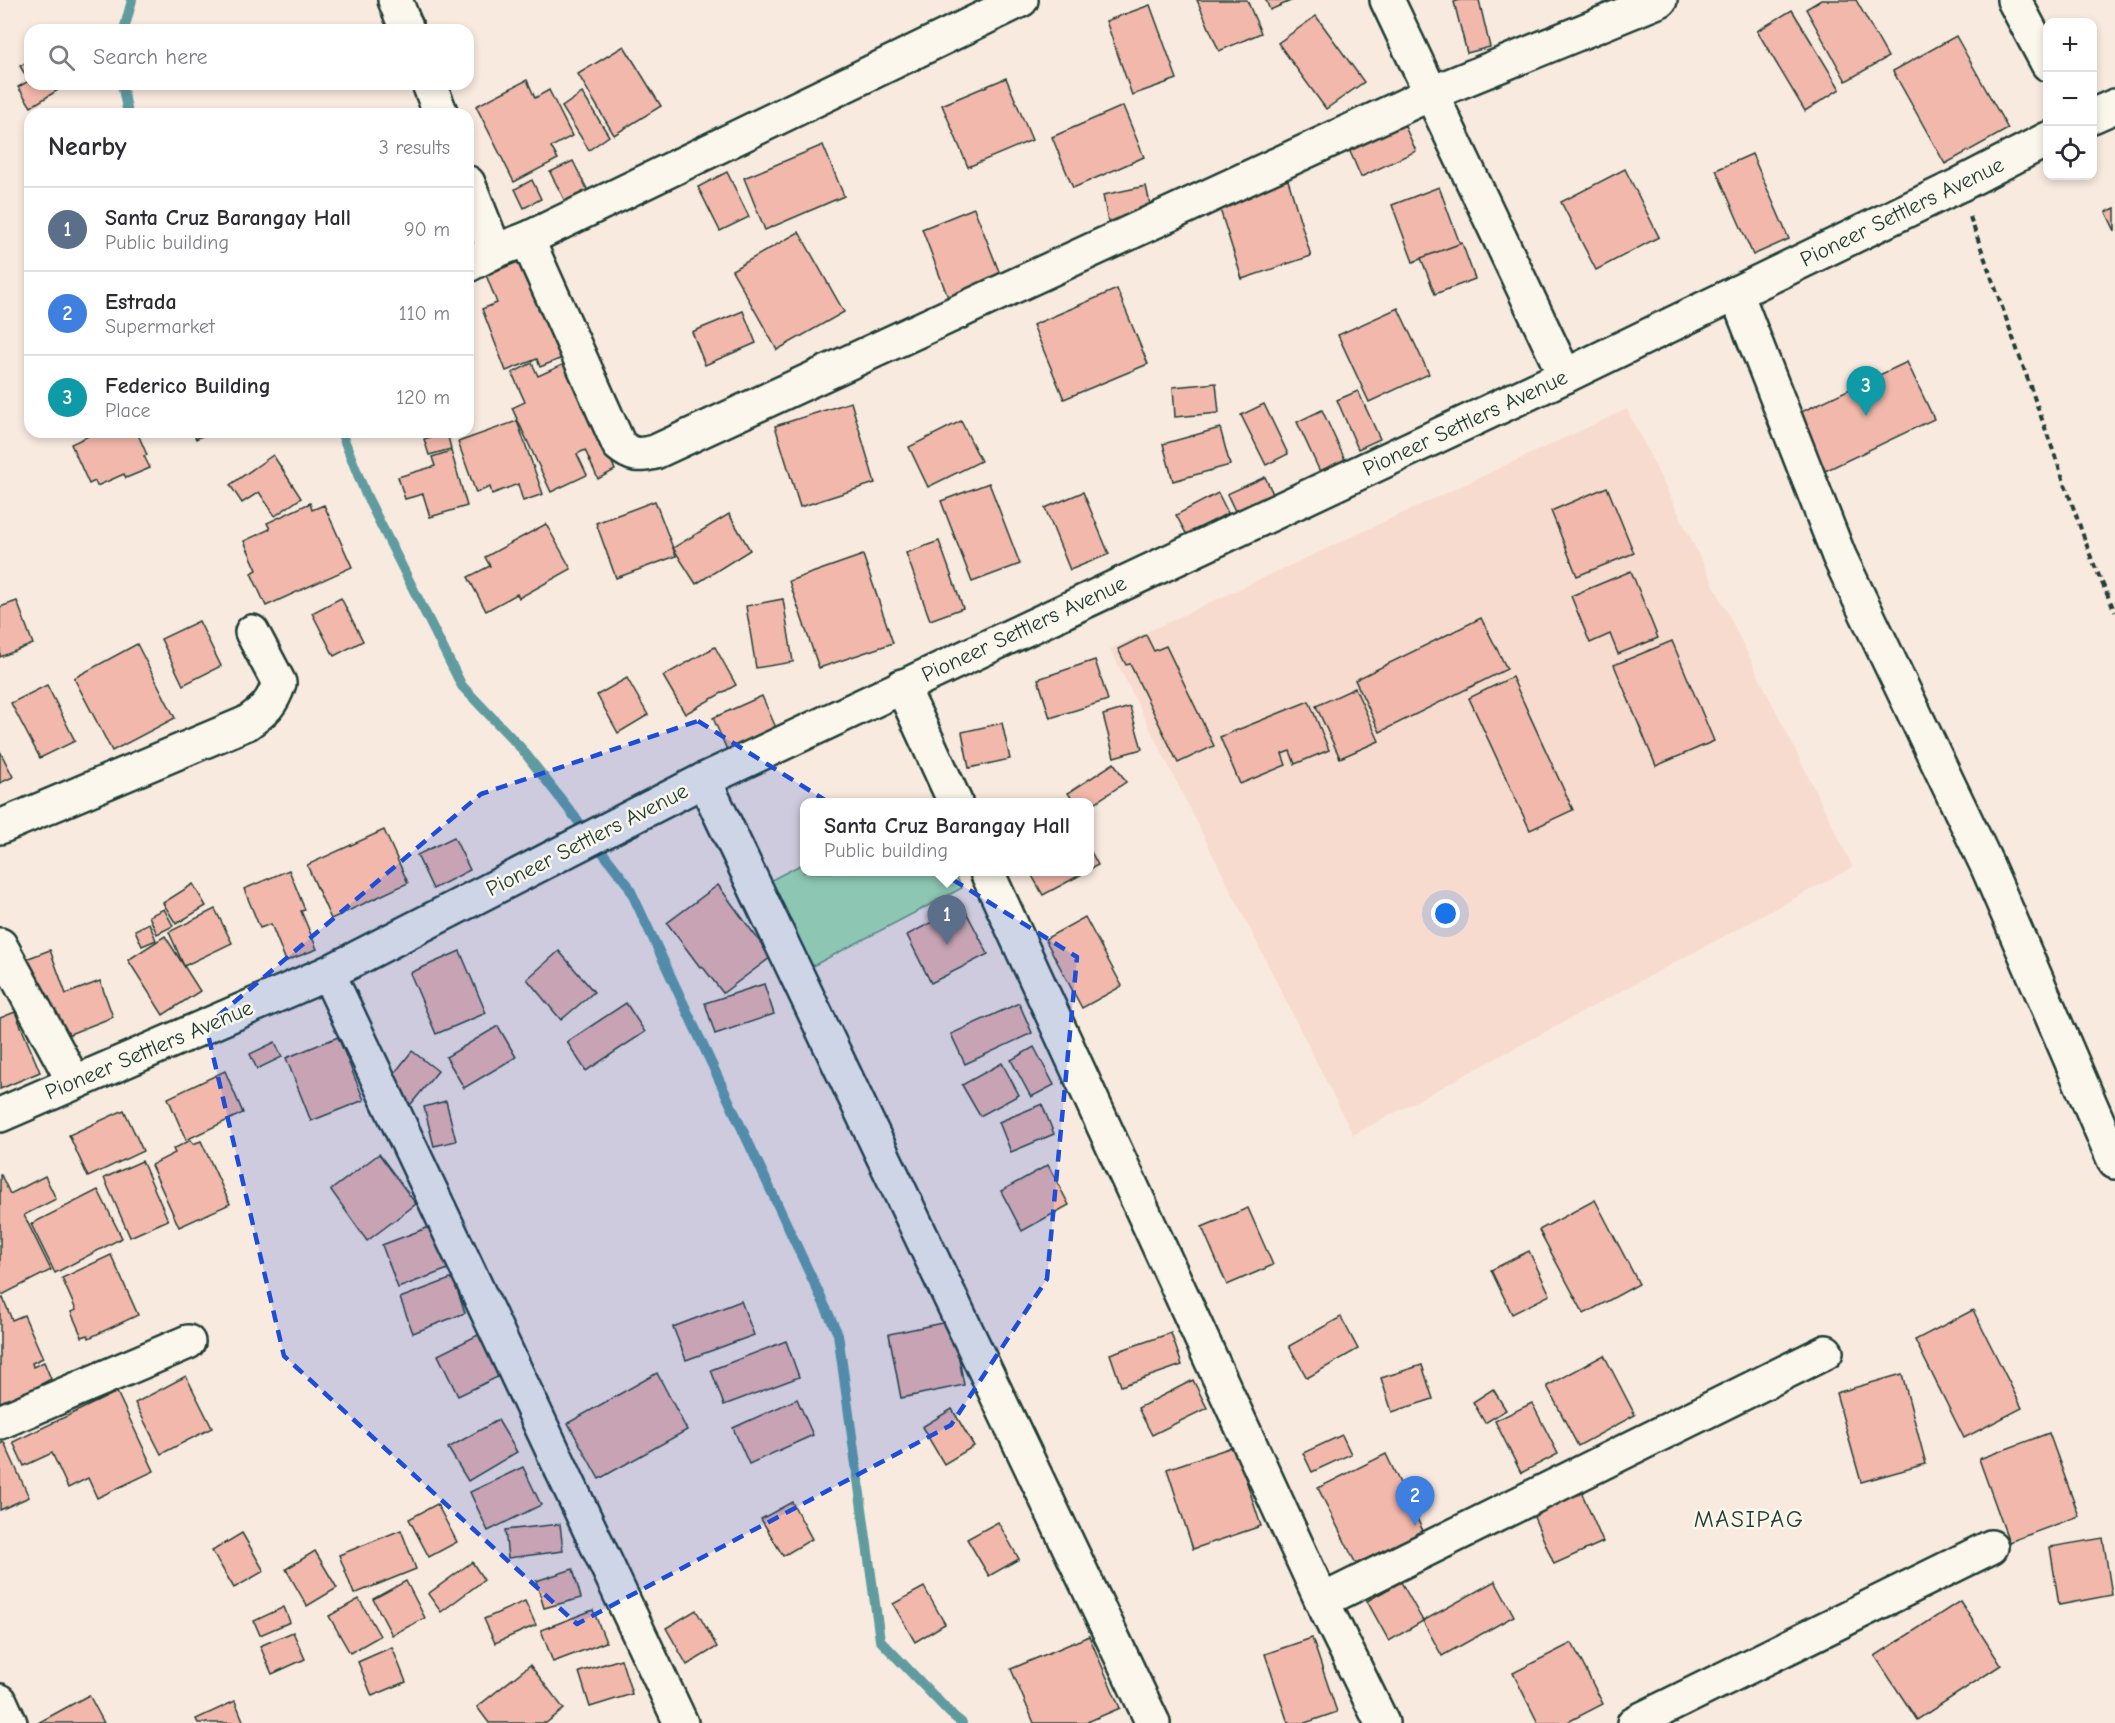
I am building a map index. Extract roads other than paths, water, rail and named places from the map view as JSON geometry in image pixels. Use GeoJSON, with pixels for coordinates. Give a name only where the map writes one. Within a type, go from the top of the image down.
{"type":"FeatureCollection","features":[{"type":"Feature","properties":{"kind":"street"},"geometry":{"type":"LineString","coordinates":[[395,0],[405,24]]}},
{"type":"Feature","properties":{"kind":"street"},"geometry":{"type":"LineString","coordinates":[[474,215],[482,258],[526,239],[1021,0]]}},
{"type":"Feature","properties":{"kind":"street"},"geometry":{"type":"LineString","coordinates":[[1387,0],[1565,376]]}},
{"type":"Feature","properties":{"kind":"street"},"geometry":{"type":"LineString","coordinates":[[526,239],[619,445],[628,453],[639,456],[656,452],[1432,93],[1660,0]]}},
{"type":"Feature","properties":{"kind":"street"},"geometry":{"type":"LineString","coordinates":[[2014,0],[2043,55]]}},
{"type":"Feature","properties":{"kind":"street"},"geometry":{"type":"LineString","coordinates":[[431,90],[439,108]]}},
{"type":"Feature","properties":{"kind":"street"},"geometry":{"type":"LineString","coordinates":[[2097,114],[2115,106]]}},
{"type":"Feature","properties":{"kind":"street","name":"Pioneer Settlers Avenue"},"geometry":{"type":"LineString","coordinates":[[0,1115],[328,973],[704,780],[1565,376],[1959,185],[2043,142]]}},
{"type":"Feature","properties":{"kind":"street"},"geometry":{"type":"LineString","coordinates":[[1736,293],[1839,556],[1986,862],[2115,1162]]}},
{"type":"Feature","properties":{"kind":"street"},"geometry":{"type":"LineString","coordinates":[[0,827],[248,723],[273,700],[279,683],[252,632]]}},
{"type":"Feature","properties":{"kind":"street"},"geometry":{"type":"LineString","coordinates":[[902,686],[953,798]]}},
{"type":"Feature","properties":{"kind":"street"},"geometry":{"type":"LineString","coordinates":[[704,780],[1153,1723]]}},
{"type":"Feature","properties":{"kind":"street"},"geometry":{"type":"LineString","coordinates":[[989,876],[1322,1601],[1382,1723]]}},
{"type":"Feature","properties":{"kind":"street"},"geometry":{"type":"LineString","coordinates":[[0,945],[74,1082]]}},
{"type":"Feature","properties":{"kind":"street"},"geometry":{"type":"LineString","coordinates":[[328,973],[681,1723]]}},
{"type":"Feature","properties":{"kind":"street"},"geometry":{"type":"LineString","coordinates":[[0,1422],[188,1342]]}},
{"type":"Feature","properties":{"kind":"street"},"geometry":{"type":"LineString","coordinates":[[1322,1601],[1826,1352]]}},
{"type":"Feature","properties":{"kind":"street"},"geometry":{"type":"LineString","coordinates":[[1634,1723],[1991,1547]]}},
{"type":"Feature","properties":{"kind":"street"},"geometry":{"type":"LineString","coordinates":[[0,1701],[10,1723]]}},
{"type":"Feature","properties":{"kind":"waterway"},"geometry":{"type":"LineString","coordinates":[[126,24],[132,0]]}},
{"type":"Feature","properties":{"kind":"waterway"},"geometry":{"type":"LineString","coordinates":[[123,90],[127,108]]}},
{"type":"Feature","properties":{"kind":"waterway"},"geometry":{"type":"LineString","coordinates":[[343,438],[366,495],[462,686],[521,748],[628,885],[838,1334],[880,1640],[962,1723]]}},
{"type":"Feature","properties":{"kind":"place","name":"Federico Building"},"geometry":{"type":"Point","coordinates":[1866,416]}},
{"type":"Feature","properties":{"kind":"place","name":"Santa Cruz Barangay Hall"},"geometry":{"type":"Point","coordinates":[947,945]}},
{"type":"Feature","properties":{"kind":"place","name":"Estrada"},"geometry":{"type":"Point","coordinates":[1415,1526]}},
{"type":"Feature","properties":{"kind":"district","name":"MASIPAG"},"geometry":{"type":"Point","coordinates":[1749,1519]}}]}
